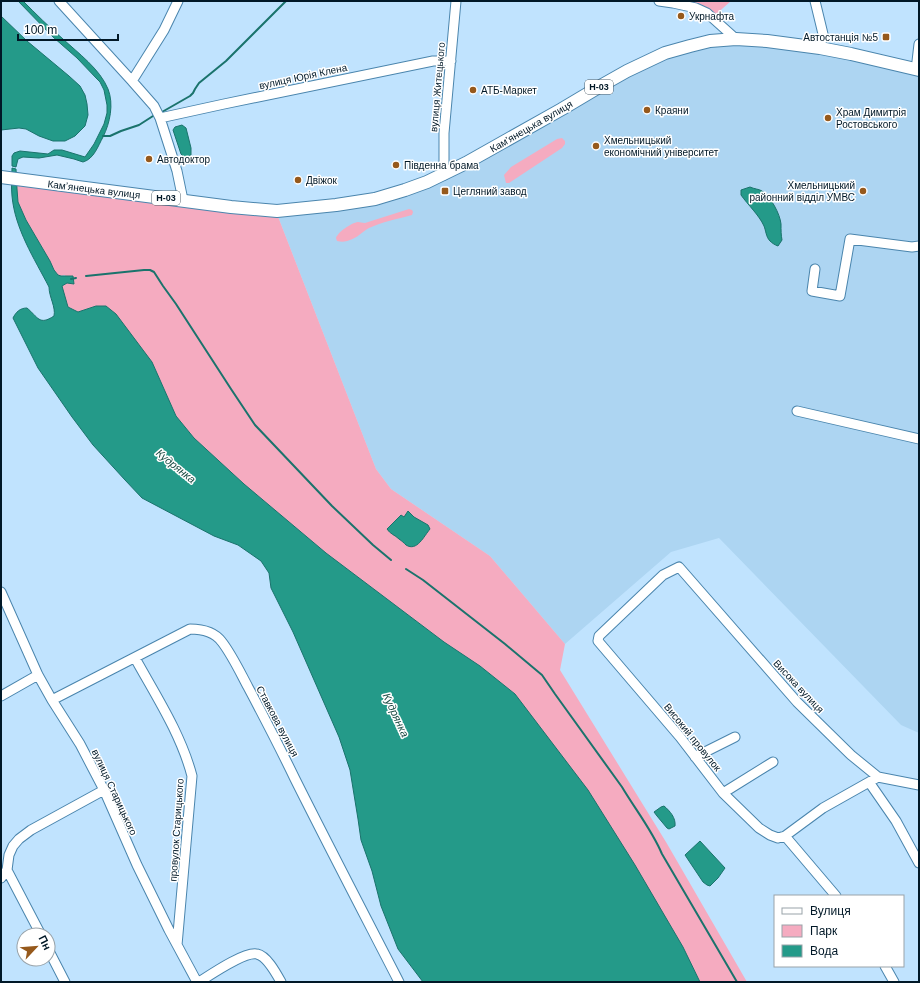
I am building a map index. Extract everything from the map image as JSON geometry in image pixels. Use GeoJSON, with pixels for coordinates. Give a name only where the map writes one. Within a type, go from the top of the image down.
{"type":"FeatureCollection","features":[{"type":"Feature","properties":{"kind":"main road","name":"Камʼянецька вулиця"},"geometry":{"type":"LineString","coordinates":[[10,178],[231,207],[277,210],[336,205],[375,199],[405,190],[444,175],[628,70],[664,53],[710,41],[736,39],[767,41],[820,48],[918,70]]}},
{"type":"Feature","properties":{"kind":"street"},"geometry":{"type":"LineString","coordinates":[[58,1],[154,106],[160,118],[177,168],[184,200]]}},
{"type":"Feature","properties":{"kind":"street"},"geometry":{"type":"LineString","coordinates":[[132,81],[164,30],[178,1]]}},
{"type":"Feature","properties":{"kind":"street","name":"вулиця Житецького"},"geometry":{"type":"LineString","coordinates":[[444,175],[444,133],[456,1]]}},
{"type":"Feature","properties":{"kind":"street"},"geometry":{"type":"LineString","coordinates":[[659,1],[696,8],[707,13],[736,39]]}},
{"type":"Feature","properties":{"kind":"street"},"geometry":{"type":"LineString","coordinates":[[815,1],[823,34],[820,48]]}},
{"type":"Feature","properties":{"kind":"street"},"geometry":{"type":"LineString","coordinates":[[918,70],[919,44]]}},
{"type":"Feature","properties":{"kind":"street","name":"вулиця Юрія Клена"},"geometry":{"type":"LineString","coordinates":[[160,118],[425,62],[451,60]]}},
{"type":"Feature","properties":{"kind":"street"},"geometry":{"type":"LineString","coordinates":[[815,269],[812,291],[840,296],[850,239],[912,247],[919,246]]}},
{"type":"Feature","properties":{"kind":"street"},"geometry":{"type":"LineString","coordinates":[[797,411],[919,439]]}},
{"type":"Feature","properties":{"kind":"street","name":"Високий провулок"},"geometry":{"type":"LineString","coordinates":[[682,572],[679,567],[664,574],[599,636],[598,641],[680,737],[723,793],[760,828],[770,835],[778,838],[785,836]]}},
{"type":"Feature","properties":{"kind":"street","name":"Висока вулиця"},"geometry":{"type":"LineString","coordinates":[[682,572],[797,702],[851,755],[878,777],[919,785]]}},
{"type":"Feature","properties":{"kind":"street","name":"вулиця Старицького"},"geometry":{"type":"LineString","coordinates":[[1,592],[5,610],[38,675],[80,744],[104,790],[137,865],[198,982]]}},
{"type":"Feature","properties":{"kind":"street","name":"Ставкова вулиця"},"geometry":{"type":"LineString","coordinates":[[52,700],[190,629],[201,629],[212,633],[222,641],[279,746],[399,982]]}},
{"type":"Feature","properties":{"kind":"street","name":"провулок Старицького"},"geometry":{"type":"LineString","coordinates":[[136,658],[170,722],[188,760],[192,776],[178,945]]}},
{"type":"Feature","properties":{"kind":"street"},"geometry":{"type":"LineString","coordinates":[[1,696],[38,675]]}},
{"type":"Feature","properties":{"kind":"street"},"geometry":{"type":"LineString","coordinates":[[695,757],[735,737]]}},
{"type":"Feature","properties":{"kind":"street"},"geometry":{"type":"LineString","coordinates":[[723,793],[773,762]]}},
{"type":"Feature","properties":{"kind":"street"},"geometry":{"type":"LineString","coordinates":[[835,895],[785,836],[823,808],[878,777]]}},
{"type":"Feature","properties":{"kind":"street"},"geometry":{"type":"LineString","coordinates":[[869,782],[896,821],[919,863]]}},
{"type":"Feature","properties":{"kind":"street"},"geometry":{"type":"LineString","coordinates":[[1,878],[7,870],[9,855],[13,846],[19,839],[31,830],[104,790]]}},
{"type":"Feature","properties":{"kind":"street"},"geometry":{"type":"LineString","coordinates":[[7,870],[37,927]]}},
{"type":"Feature","properties":{"kind":"street"},"geometry":{"type":"LineString","coordinates":[[170,930],[176,930],[179,927]]}},
{"type":"Feature","properties":{"kind":"street"},"geometry":{"type":"LineString","coordinates":[[198,982],[242,957],[251,954],[258,954],[267,960],[281,982]]}},
{"type":"Feature","properties":{"kind":"street"},"geometry":{"type":"LineString","coordinates":[[56,965],[65,982]]}},
{"type":"Feature","properties":{"kind":"street"},"geometry":{"type":"LineString","coordinates":[[886,967],[894,982]]}},
{"type":"Feature","properties":{"kind":"shaded area"},"geometry":{"type":"Polygon","coordinates":[[[736,42],[819,51],[919,74],[919,733],[901,725],[719,538],[671,552],[565,644],[490,556],[391,489],[376,469],[277,214],[375,202],[666,56],[711,44],[736,42]]]}},
{"type":"Feature","properties":{"kind":"green space"},"geometry":{"type":"Polygon","coordinates":[[[672,1],[731,1],[714,16],[672,1]]]}},
{"type":"Feature","properties":{"kind":"green space"},"geometry":{"type":"Polygon","coordinates":[[[562,138],[565,141],[565,144],[562,148],[509,183],[506,183],[504,175],[511,167],[557,139],[562,138]]]}},
{"type":"Feature","properties":{"kind":"green space"},"geometry":{"type":"Polygon","coordinates":[[[16,182],[277,214],[376,469],[391,489],[490,556],[565,644],[560,670],[666,842],[747,982],[700,982],[683,947],[666,919],[515,694],[480,666],[444,642],[326,553],[244,484],[194,438],[176,416],[152,362],[96,306],[78,312],[68,307],[62,289],[62,286],[67,283],[65,275],[60,276],[54,270],[26,220],[18,202],[16,182]]]}},
{"type":"Feature","properties":{"kind":"green space"},"geometry":{"type":"Polygon","coordinates":[[[409,209],[413,212],[412,215],[374,226],[348,241],[337,241],[336,238],[339,233],[352,224],[358,222],[365,223],[409,209]]]}},
{"type":"Feature","properties":{"kind":"water"},"geometry":{"type":"Polygon","coordinates":[[[18,1],[23,1],[88,62],[100,75],[108,89],[111,107],[108,126],[95,152],[90,158],[83,162],[57,155],[39,158],[23,157],[18,159],[16,167],[12,166],[12,156],[14,153],[20,151],[48,154],[54,150],[62,150],[85,157],[94,144],[104,124],[107,113],[104,90],[100,82],[18,1]]]}},
{"type":"Feature","properties":{"kind":"water"},"geometry":{"type":"Polygon","coordinates":[[[1,16],[27,41],[80,86],[85,95],[88,115],[85,126],[75,136],[65,141],[53,141],[26,129],[19,128],[1,130],[1,16]]]}},
{"type":"Feature","properties":{"kind":"water"},"geometry":{"type":"Polygon","coordinates":[[[182,125],[186,128],[191,148],[191,155],[188,157],[184,157],[181,154],[173,130],[175,127],[182,125]]]}},
{"type":"Feature","properties":{"kind":"water","name":"Кудрянка"},"geometry":{"type":"Polygon","coordinates":[[[12,168],[16,169],[18,202],[26,220],[54,270],[61,276],[73,276],[74,284],[67,283],[62,286],[68,307],[78,312],[96,306],[106,306],[116,314],[152,362],[176,416],[194,438],[244,484],[326,553],[444,642],[480,666],[515,694],[588,790],[635,865],[683,947],[700,982],[423,982],[398,949],[381,906],[372,871],[361,840],[350,770],[339,737],[293,632],[271,588],[269,573],[261,561],[238,545],[214,536],[142,498],[93,445],[38,368],[13,318],[18,311],[27,308],[39,319],[45,320],[54,316],[54,309],[49,287],[31,254],[17,220],[12,196],[12,168]]]}},
{"type":"Feature","properties":{"kind":"water"},"geometry":{"type":"Polygon","coordinates":[[[750,187],[761,190],[772,201],[777,211],[781,224],[782,240],[778,246],[769,239],[762,222],[741,195],[741,190],[750,187]]]}},
{"type":"Feature","properties":{"kind":"water"},"geometry":{"type":"Polygon","coordinates":[[[408,511],[414,517],[428,525],[430,529],[417,545],[410,547],[387,529],[401,515],[404,517],[408,511]]]}},
{"type":"Feature","properties":{"kind":"water"},"geometry":{"type":"Polygon","coordinates":[[[664,806],[675,820],[675,826],[669,829],[654,812],[664,806]]]}},
{"type":"Feature","properties":{"kind":"water"},"geometry":{"type":"Polygon","coordinates":[[[700,841],[725,868],[710,886],[703,882],[685,855],[700,841]]]}},
{"type":"Feature","properties":{"kind":"waterway"},"geometry":{"type":"LineString","coordinates":[[162,112],[190,96],[199,83],[226,61],[286,1]]}},
{"type":"Feature","properties":{"kind":"waterway"},"geometry":{"type":"LineString","coordinates":[[103,136],[110,136],[139,125],[153,116]]}},
{"type":"Feature","properties":{"kind":"waterway"},"geometry":{"type":"LineString","coordinates":[[86,276],[144,270],[154,272],[255,425],[332,506],[391,560]]}},
{"type":"Feature","properties":{"kind":"waterway"},"geometry":{"type":"LineString","coordinates":[[71,279],[76,278]]}},
{"type":"Feature","properties":{"kind":"waterway"},"geometry":{"type":"LineString","coordinates":[[406,569],[423,580],[542,675],[622,787],[643,820],[737,982]]}},
{"type":"Feature","properties":{"kind":"place","name":"Укрнафта"},"geometry":{"type":"Point","coordinates":[681,16]}},
{"type":"Feature","properties":{"kind":"place","name":"Автостанція №5"},"geometry":{"type":"Point","coordinates":[886,37]}},
{"type":"Feature","properties":{"kind":"place","name":"АТБ-Маркет"},"geometry":{"type":"Point","coordinates":[473,90]}},
{"type":"Feature","properties":{"kind":"place","name":"Краяни"},"geometry":{"type":"Point","coordinates":[647,110]}},
{"type":"Feature","properties":{"kind":"place","name":"Храм Димитрія Ростовського"},"geometry":{"type":"Point","coordinates":[828,118]}},
{"type":"Feature","properties":{"kind":"place","name":"Хмельницький економічний університет"},"geometry":{"type":"Point","coordinates":[596,146]}},
{"type":"Feature","properties":{"kind":"place","name":"Автодоктор"},"geometry":{"type":"Point","coordinates":[149,159]}},
{"type":"Feature","properties":{"kind":"place","name":"Південна брама"},"geometry":{"type":"Point","coordinates":[396,165]}},
{"type":"Feature","properties":{"kind":"place","name":"Двіжок"},"geometry":{"type":"Point","coordinates":[298,180]}},
{"type":"Feature","properties":{"kind":"place","name":"Цегляний завод"},"geometry":{"type":"Point","coordinates":[445,191]}},
{"type":"Feature","properties":{"kind":"place","name":"Хмельницький районний відділ УМВС"},"geometry":{"type":"Point","coordinates":[863,191]}}]}
